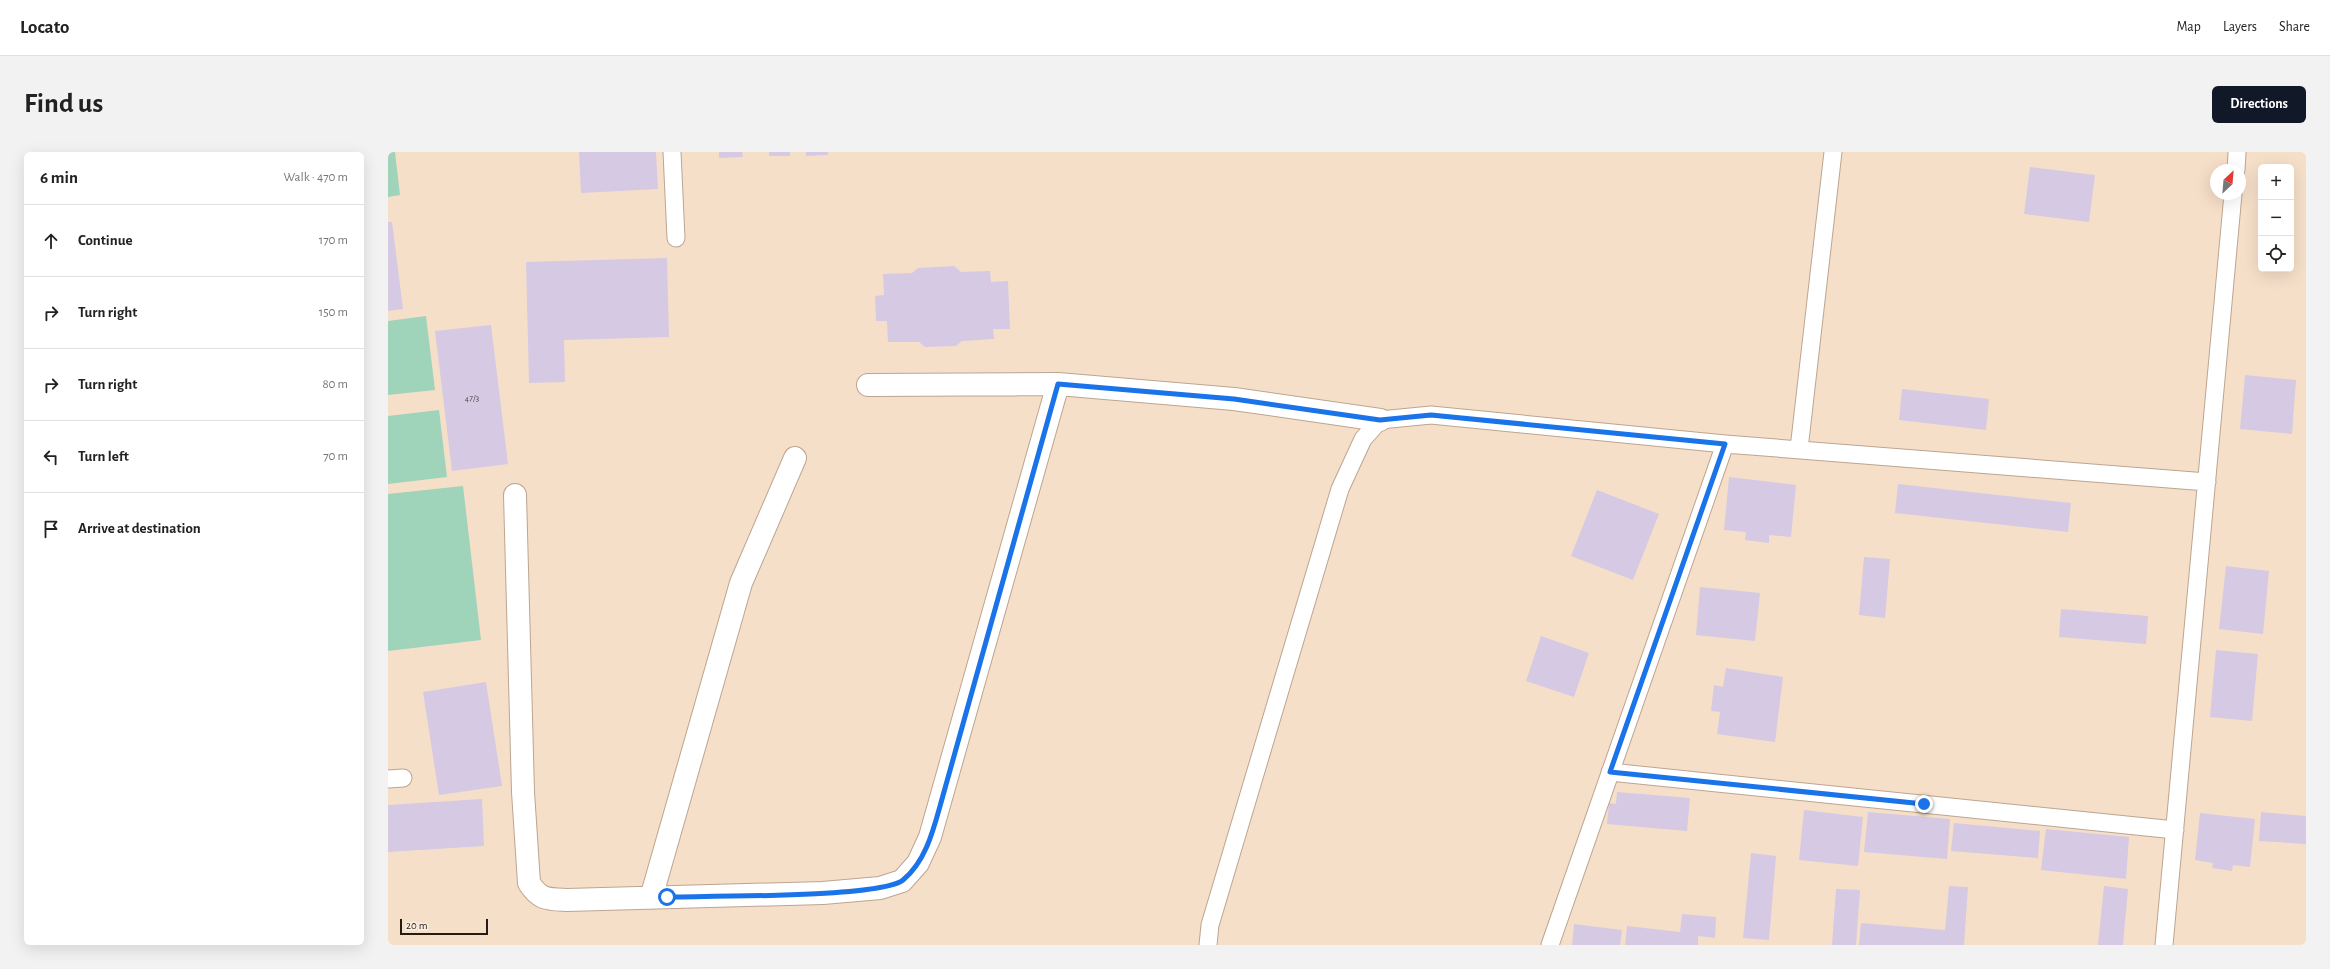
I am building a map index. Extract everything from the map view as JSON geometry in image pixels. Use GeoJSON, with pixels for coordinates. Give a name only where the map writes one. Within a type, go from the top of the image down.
{"type":"FeatureCollection","features":[{"type":"Feature","properties":{"kind":"street"},"geometry":{"type":"LineString","coordinates":[[515,496],[523,792],[529,883],[536,894],[551,899],[651,898],[823,893],[880,888],[902,881],[918,863],[930,837],[942,799],[1058,384]]}},
{"type":"Feature","properties":{"kind":"street"},"geometry":{"type":"LineString","coordinates":[[868,385],[1058,384],[1234,399],[1380,420]]}},
{"type":"Feature","properties":{"kind":"street"},"geometry":{"type":"LineString","coordinates":[[651,898],[741,582],[795,458]]}},
{"type":"Feature","properties":{"kind":"lane"},"geometry":{"type":"LineString","coordinates":[[672,152],[676,238]]}},
{"type":"Feature","properties":{"kind":"lane"},"geometry":{"type":"LineString","coordinates":[[1799,449],[1833,152]]}},
{"type":"Feature","properties":{"kind":"lane"},"geometry":{"type":"LineString","coordinates":[[2226,152],[2233,164]]}},
{"type":"Feature","properties":{"kind":"lane"},"geometry":{"type":"LineString","coordinates":[[2164,945],[2232,200]]}},
{"type":"Feature","properties":{"kind":"lane"},"geometry":{"type":"LineString","coordinates":[[1208,945],[1213,917],[1340,489],[1362,439],[1380,420],[1431,415],[1725,444],[2207,482]]}},
{"type":"Feature","properties":{"kind":"lane"},"geometry":{"type":"LineString","coordinates":[[1550,945],[1725,444]]}},
{"type":"Feature","properties":{"kind":"lane"},"geometry":{"type":"LineString","coordinates":[[1610,772],[2175,830]]}},
{"type":"Feature","properties":{"kind":"green space"},"geometry":{"type":"Polygon","coordinates":[[[388,152],[395,152],[400,195],[388,197],[388,152]]]}},
{"type":"Feature","properties":{"kind":"green space"},"geometry":{"type":"Polygon","coordinates":[[[426,316],[435,390],[388,395],[388,321],[426,316]]]}},
{"type":"Feature","properties":{"kind":"green space"},"geometry":{"type":"Polygon","coordinates":[[[439,410],[447,477],[388,484],[388,416],[439,410]]]}},
{"type":"Feature","properties":{"kind":"green space"},"geometry":{"type":"Polygon","coordinates":[[[463,486],[481,640],[388,651],[388,494],[463,486]]]}},
{"type":"Feature","properties":{"kind":"building"},"geometry":{"type":"Polygon","coordinates":[[[579,152],[656,152],[658,189],[581,193],[579,152]]]}},
{"type":"Feature","properties":{"kind":"building"},"geometry":{"type":"Polygon","coordinates":[[[719,152],[742,152],[743,157],[719,158],[719,152]]]}},
{"type":"Feature","properties":{"kind":"building"},"geometry":{"type":"Polygon","coordinates":[[[769,152],[790,152],[790,156],[769,156],[769,152]]]}},
{"type":"Feature","properties":{"kind":"building"},"geometry":{"type":"Polygon","coordinates":[[[806,152],[828,152],[828,155],[806,156],[806,152]]]}},
{"type":"Feature","properties":{"kind":"building"},"geometry":{"type":"Polygon","coordinates":[[[2030,167],[2095,175],[2089,222],[2024,214],[2030,167]]]}},
{"type":"Feature","properties":{"kind":"building"},"geometry":{"type":"Polygon","coordinates":[[[388,222],[392,222],[403,309],[388,311],[388,222]]]}},
{"type":"Feature","properties":{"kind":"building"},"geometry":{"type":"Polygon","coordinates":[[[667,258],[669,337],[564,340],[565,382],[529,383],[526,262],[667,258]]]}},
{"type":"Feature","properties":{"kind":"building"},"geometry":{"type":"Polygon","coordinates":[[[954,266],[961,272],[990,271],[991,282],[1008,281],[1010,329],[993,329],[994,339],[962,341],[956,346],[925,347],[919,342],[888,342],[887,321],[876,321],[875,296],[884,295],[883,274],[912,273],[918,268],[954,266]]]}},
{"type":"Feature","properties":{"kind":"building"},"geometry":{"type":"Polygon","coordinates":[[[491,325],[508,464],[452,471],[435,331],[491,325]]]}},
{"type":"Feature","properties":{"kind":"building"},"geometry":{"type":"Polygon","coordinates":[[[2245,375],[2296,380],[2292,434],[2240,429],[2245,375]]]}},
{"type":"Feature","properties":{"kind":"building"},"geometry":{"type":"Polygon","coordinates":[[[1902,389],[1989,399],[1986,430],[1899,420],[1902,389]]]}},
{"type":"Feature","properties":{"kind":"building"},"geometry":{"type":"Polygon","coordinates":[[[1729,477],[1796,485],[1791,537],[1769,535],[1769,543],[1745,540],[1746,532],[1724,530],[1729,477]]]}},
{"type":"Feature","properties":{"kind":"building"},"geometry":{"type":"Polygon","coordinates":[[[1898,484],[2071,503],[2068,532],[1895,513],[1898,484]]]}},
{"type":"Feature","properties":{"kind":"building"},"geometry":{"type":"Polygon","coordinates":[[[1597,490],[1659,514],[1633,580],[1571,556],[1597,490]]]}},
{"type":"Feature","properties":{"kind":"building"},"geometry":{"type":"Polygon","coordinates":[[[1864,557],[1890,559],[1885,618],[1859,615],[1864,557]]]}},
{"type":"Feature","properties":{"kind":"building"},"geometry":{"type":"Polygon","coordinates":[[[2226,566],[2269,571],[2263,634],[2219,629],[2226,566]]]}},
{"type":"Feature","properties":{"kind":"building"},"geometry":{"type":"Polygon","coordinates":[[[1700,587],[1760,593],[1755,641],[1696,635],[1700,587]]]}},
{"type":"Feature","properties":{"kind":"building"},"geometry":{"type":"Polygon","coordinates":[[[2061,609],[2148,616],[2146,644],[2059,637],[2061,609]]]}},
{"type":"Feature","properties":{"kind":"building"},"geometry":{"type":"Polygon","coordinates":[[[1541,636],[1589,653],[1574,697],[1526,681],[1541,636]]]}},
{"type":"Feature","properties":{"kind":"building"},"geometry":{"type":"Polygon","coordinates":[[[2216,650],[2258,654],[2252,721],[2210,717],[2216,650]]]}},
{"type":"Feature","properties":{"kind":"building"},"geometry":{"type":"Polygon","coordinates":[[[1726,668],[1783,677],[1775,742],[1717,734],[1720,712],[1711,711],[1714,685],[1723,687],[1726,668]]]}},
{"type":"Feature","properties":{"kind":"building"},"geometry":{"type":"Polygon","coordinates":[[[486,682],[502,786],[439,795],[423,692],[486,682]]]}},
{"type":"Feature","properties":{"kind":"building"},"geometry":{"type":"Polygon","coordinates":[[[1617,792],[1690,798],[1687,831],[1607,824],[1609,803],[1616,804],[1617,792]]]}},
{"type":"Feature","properties":{"kind":"building"},"geometry":{"type":"Polygon","coordinates":[[[482,799],[484,846],[388,852],[388,805],[482,799]]]}},
{"type":"Feature","properties":{"kind":"building"},"geometry":{"type":"Polygon","coordinates":[[[1804,810],[1863,817],[1858,866],[1799,860],[1804,810]]]}},
{"type":"Feature","properties":{"kind":"building"},"geometry":{"type":"Polygon","coordinates":[[[1868,812],[1950,819],[1947,859],[1864,852],[1868,812]]]}},
{"type":"Feature","properties":{"kind":"building"},"geometry":{"type":"Polygon","coordinates":[[[2261,812],[2306,816],[2306,844],[2259,841],[2261,812]]]}},
{"type":"Feature","properties":{"kind":"building"},"geometry":{"type":"Polygon","coordinates":[[[2200,813],[2255,819],[2250,867],[2233,865],[2232,871],[2212,868],[2213,863],[2195,860],[2200,813]]]}},
{"type":"Feature","properties":{"kind":"building"},"geometry":{"type":"Polygon","coordinates":[[[1954,823],[2040,831],[2038,858],[1951,851],[1954,823]]]}},
{"type":"Feature","properties":{"kind":"building"},"geometry":{"type":"Polygon","coordinates":[[[2046,829],[2129,837],[2126,879],[2041,870],[2046,829]]]}},
{"type":"Feature","properties":{"kind":"building"},"geometry":{"type":"Polygon","coordinates":[[[1751,853],[1776,856],[1769,940],[1743,938],[1751,853]]]}},
{"type":"Feature","properties":{"kind":"building"},"geometry":{"type":"Polygon","coordinates":[[[1949,886],[1968,887],[1964,945],[1859,945],[1861,923],[1945,930],[1949,886]]]}},
{"type":"Feature","properties":{"kind":"building"},"geometry":{"type":"Polygon","coordinates":[[[2104,886],[2128,889],[2123,945],[2098,945],[2104,886]]]}},
{"type":"Feature","properties":{"kind":"building"},"geometry":{"type":"Polygon","coordinates":[[[1836,889],[1860,890],[1856,945],[1832,945],[1836,889]]]}},
{"type":"Feature","properties":{"kind":"building"},"geometry":{"type":"Polygon","coordinates":[[[1682,914],[1716,917],[1715,938],[1698,936],[1698,945],[1625,945],[1627,926],[1680,932],[1682,914]]]}},
{"type":"Feature","properties":{"kind":"building"},"geometry":{"type":"Polygon","coordinates":[[[1574,924],[1622,930],[1620,945],[1572,945],[1574,924]]]}},
{"type":"Feature","properties":{"kind":"route"},"geometry":{"type":"LineString","coordinates":[[667,897],[823,893],[880,888],[902,881],[918,863],[930,837],[942,799],[1058,384],[1234,399],[1380,420],[1431,415],[1725,444],[1610,772],[1924,804]]}}]}
